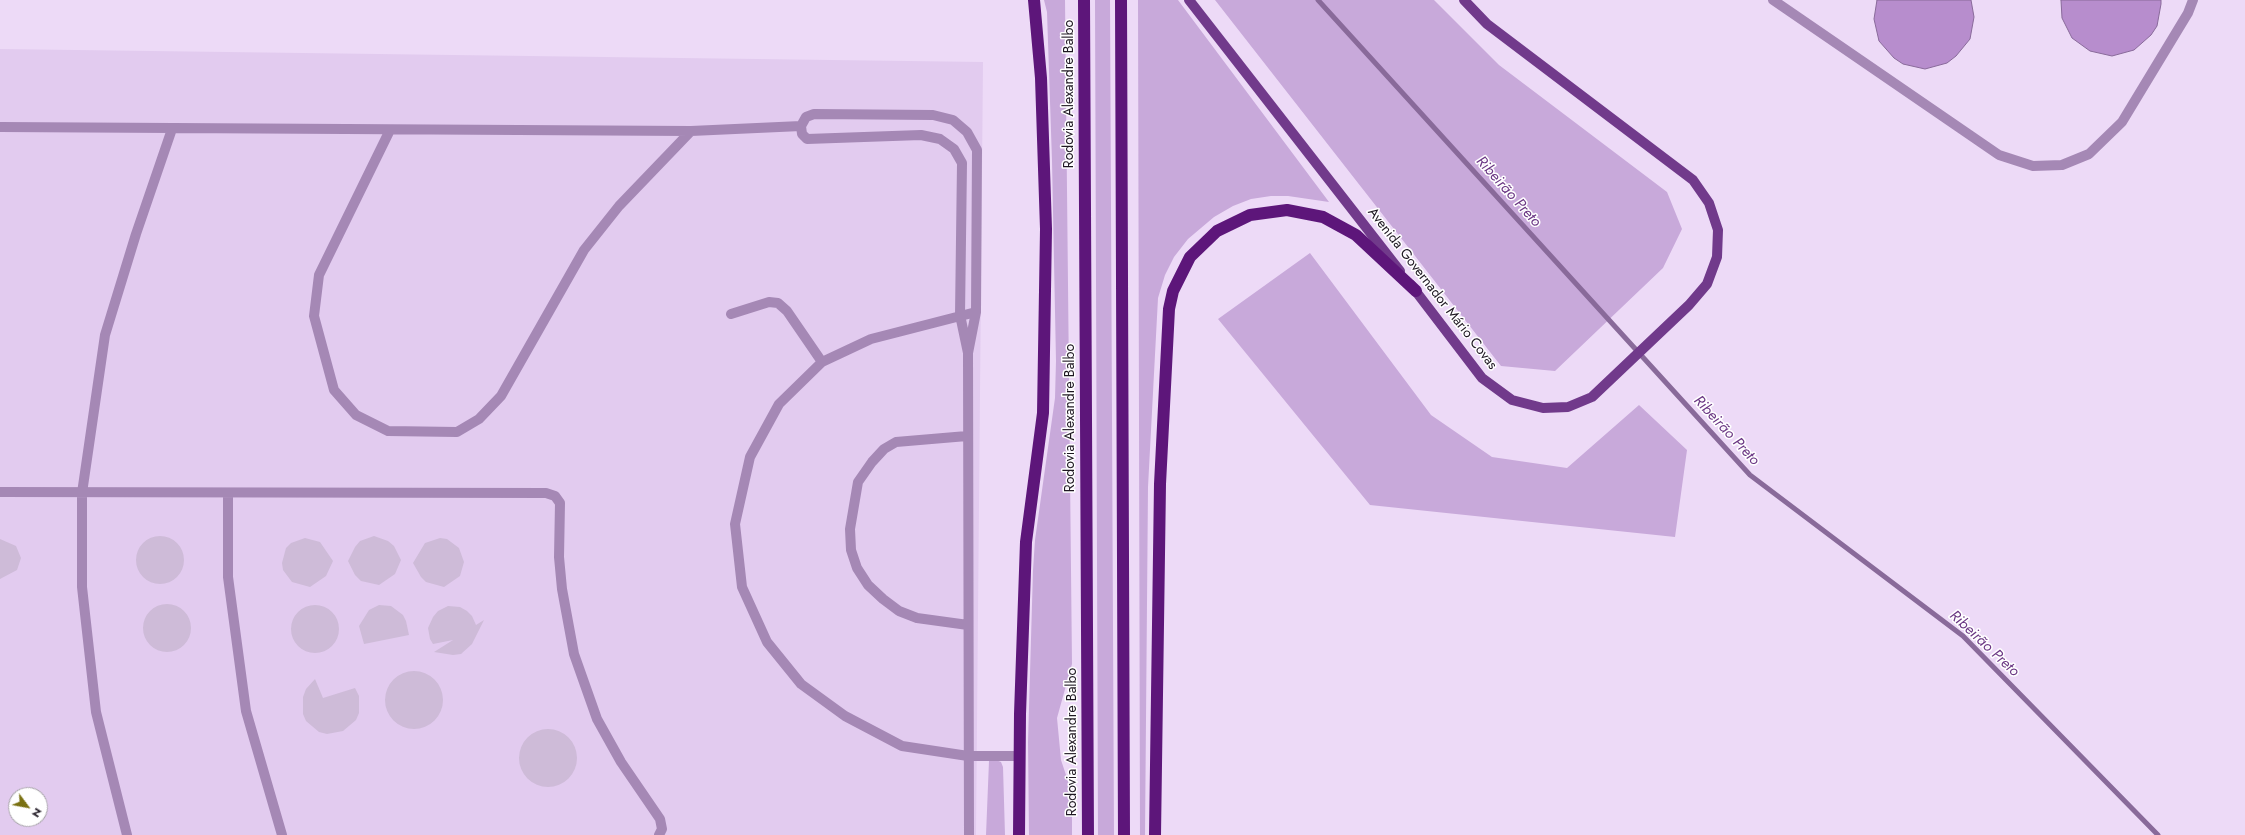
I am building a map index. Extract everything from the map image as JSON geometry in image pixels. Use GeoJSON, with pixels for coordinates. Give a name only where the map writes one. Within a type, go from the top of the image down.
{"type":"FeatureCollection","features":[{"type":"Feature","properties":{"kind":"highway"},"geometry":{"type":"LineString","coordinates":[[1019,835],[1019,756],[1026,542],[1043,413],[1046,229],[1041,78],[1034,0]]}},
{"type":"Feature","properties":{"kind":"highway","name":"Rodovia Alexandre Balbo"},"geometry":{"type":"LineString","coordinates":[[1084,0],[1088,835]]}},
{"type":"Feature","properties":{"kind":"highway"},"geometry":{"type":"LineString","coordinates":[[1121,0],[1124,835]]}},
{"type":"Feature","properties":{"kind":"highway"},"geometry":{"type":"LineString","coordinates":[[1154,835],[1160,484],[1169,309],[1173,291],[1190,257],[1217,231],[1250,215],[1287,210],[1323,216],[1356,235],[1416,291]]}},
{"type":"Feature","properties":{"kind":"main road","name":"Avenida Governador Mário Covas"},"geometry":{"type":"LineString","coordinates":[[1189,0],[1482,378],[1512,400],[1543,408],[1568,406],[1592,397],[1689,305],[1707,284],[1717,257],[1718,230],[1709,203],[1693,180],[1487,24],[1464,0]]}},
{"type":"Feature","properties":{"kind":"street"},"geometry":{"type":"LineString","coordinates":[[1772,0],[1999,155],[2033,166],[2062,165],[2089,154],[2122,122],[2188,13],[2193,0]]}},
{"type":"Feature","properties":{"kind":"street"},"geometry":{"type":"LineString","coordinates":[[968,352],[960,315],[962,163],[954,148],[940,139],[921,135],[807,139],[802,134],[801,126],[806,117],[814,114],[933,115],[953,120],[967,132],[977,150],[976,312],[968,352],[969,835]]}},
{"type":"Feature","properties":{"kind":"street"},"geometry":{"type":"LineString","coordinates":[[0,127],[691,131],[801,126]]}},
{"type":"Feature","properties":{"kind":"street"},"geometry":{"type":"LineString","coordinates":[[127,835],[96,712],[82,587],[82,493],[105,336],[136,234],[172,129]]}},
{"type":"Feature","properties":{"kind":"street"},"geometry":{"type":"LineString","coordinates":[[390,130],[319,275],[314,316],[334,390],[356,416],[388,431],[457,432],[479,419],[501,396],[584,250],[619,206],[691,131]]}},
{"type":"Feature","properties":{"kind":"street"},"geometry":{"type":"LineString","coordinates":[[731,314],[769,302],[778,303],[787,311],[822,362]]}},
{"type":"Feature","properties":{"kind":"street"},"geometry":{"type":"LineString","coordinates":[[976,312],[871,339],[822,362],[779,404],[750,457],[735,524],[742,587],[767,642],[801,684],[845,716],[902,746],[968,756],[1019,756]]}},
{"type":"Feature","properties":{"kind":"street"},"geometry":{"type":"LineString","coordinates":[[968,436],[896,442],[884,449],[872,462],[858,482],[850,529],[851,550],[857,568],[868,585],[884,599],[899,611],[917,618],[968,624]]}},
{"type":"Feature","properties":{"kind":"street"},"geometry":{"type":"LineString","coordinates":[[0,492],[546,493],[555,496],[560,503],[560,557],[562,589],[574,654],[597,719],[621,762],[660,819],[662,829],[659,835]]}},
{"type":"Feature","properties":{"kind":"street"},"geometry":{"type":"LineString","coordinates":[[228,493],[228,576],[246,711],[282,835]]}},
{"type":"Feature","properties":{"kind":"shaded area"},"geometry":{"type":"Polygon","coordinates":[[[1044,0],[1065,0],[1072,664],[1057,718],[1061,760],[1072,793],[1072,835],[1029,835],[1028,742],[1033,570],[1035,540],[1055,398],[1056,361],[1052,161],[1047,12],[1044,0]]]}},
{"type":"Feature","properties":{"kind":"shaded area"},"geometry":{"type":"Polygon","coordinates":[[[1095,0],[1110,0],[1114,835],[1098,835],[1095,0]]]}},
{"type":"Feature","properties":{"kind":"shaded area"},"geometry":{"type":"Polygon","coordinates":[[[1138,0],[1178,0],[1329,202],[1288,196],[1271,196],[1251,199],[1233,206],[1214,217],[1188,239],[1174,257],[1165,275],[1158,298],[1148,487],[1145,835],[1140,835],[1138,0]]]}},
{"type":"Feature","properties":{"kind":"shaded area"},"geometry":{"type":"Polygon","coordinates":[[[1215,0],[1434,0],[1499,65],[1667,192],[1682,229],[1663,268],[1555,371],[1501,366],[1215,0]]]}},
{"type":"Feature","properties":{"kind":"shaded area"},"geometry":{"type":"Polygon","coordinates":[[[1877,0],[1971,0],[1974,17],[1970,39],[1956,56],[1947,63],[1925,69],[1903,64],[1894,58],[1879,41],[1874,19],[1877,0]]]}},
{"type":"Feature","properties":{"kind":"shaded area"},"geometry":{"type":"Polygon","coordinates":[[[2061,0],[2161,0],[2161,4],[2157,26],[2151,35],[2134,50],[2112,56],[2090,51],[2072,38],[2062,18],[2061,0]]]}},
{"type":"Feature","properties":{"kind":"shaded area"},"geometry":{"type":"Polygon","coordinates":[[[0,49],[983,62],[976,835],[0,835],[0,49]]]}},
{"type":"Feature","properties":{"kind":"shaded area"},"geometry":{"type":"Polygon","coordinates":[[[1310,253],[1431,415],[1492,457],[1567,468],[1639,405],[1687,450],[1675,537],[1370,505],[1218,319],[1310,253]]]}},
{"type":"Feature","properties":{"kind":"shaded area"},"geometry":{"type":"Polygon","coordinates":[[[996,760],[1001,762],[1003,767],[1005,835],[986,835],[989,761],[996,760]]]}},
{"type":"Feature","properties":{"kind":"building"},"geometry":{"type":"Polygon","coordinates":[[[155,536],[165,536],[177,543],[184,555],[184,565],[177,577],[165,584],[155,584],[147,580],[140,573],[136,565],[136,555],[140,547],[147,540],[155,536]]]}},
{"type":"Feature","properties":{"kind":"building"},"geometry":{"type":"Polygon","coordinates":[[[374,536],[388,541],[394,546],[401,560],[395,574],[379,585],[361,581],[355,575],[348,561],[355,547],[360,541],[374,536]]]}},
{"type":"Feature","properties":{"kind":"building"},"geometry":{"type":"Polygon","coordinates":[[[305,538],[320,542],[333,561],[326,576],[310,587],[292,582],[283,570],[282,563],[286,548],[291,543],[305,538]]]}},
{"type":"Feature","properties":{"kind":"building"},"geometry":{"type":"Polygon","coordinates":[[[440,538],[447,539],[459,548],[464,562],[460,576],[444,587],[426,582],[421,577],[413,563],[425,543],[440,538]]]}},
{"type":"Feature","properties":{"kind":"building"},"geometry":{"type":"Polygon","coordinates":[[[0,539],[16,546],[21,558],[17,570],[0,579],[0,539]]]}},
{"type":"Feature","properties":{"kind":"building"},"geometry":{"type":"Polygon","coordinates":[[[162,604],[172,604],[184,611],[191,623],[191,633],[184,645],[172,652],[162,652],[154,648],[147,641],[143,633],[143,623],[147,615],[154,608],[162,604]]]}},
{"type":"Feature","properties":{"kind":"building"},"geometry":{"type":"Polygon","coordinates":[[[310,605],[320,605],[332,612],[339,624],[339,634],[332,646],[320,653],[310,653],[302,649],[295,642],[291,634],[291,624],[295,616],[302,609],[310,605]]]}},
{"type":"Feature","properties":{"kind":"building"},"geometry":{"type":"Polygon","coordinates":[[[379,605],[391,606],[403,615],[409,635],[364,644],[359,626],[369,610],[379,605]]]}},
{"type":"Feature","properties":{"kind":"building"},"geometry":{"type":"Polygon","coordinates":[[[448,606],[460,607],[467,611],[472,616],[476,625],[484,620],[472,644],[461,654],[453,655],[434,652],[453,640],[433,644],[430,639],[428,628],[433,617],[438,611],[448,606]]]}},
{"type":"Feature","properties":{"kind":"building"},"geometry":{"type":"Polygon","coordinates":[[[408,671],[420,671],[435,679],[443,694],[443,706],[435,721],[420,729],[408,729],[393,721],[385,706],[385,694],[393,679],[408,671]]]}},
{"type":"Feature","properties":{"kind":"building"},"geometry":{"type":"Polygon","coordinates":[[[315,679],[323,698],[355,688],[359,696],[359,713],[356,720],[343,731],[327,734],[319,732],[306,721],[303,714],[303,697],[306,689],[315,679]]]}},
{"type":"Feature","properties":{"kind":"building"},"geometry":{"type":"Polygon","coordinates":[[[542,729],[554,729],[569,737],[577,752],[577,764],[569,779],[554,787],[542,787],[527,779],[519,764],[519,752],[527,737],[542,729]]]}},
{"type":"Feature","properties":{"kind":"waterway","name":"Ribeirão Preto"},"geometry":{"type":"LineString","coordinates":[[1318,0],[1750,475],[1963,636],[2158,835]]}}]}
